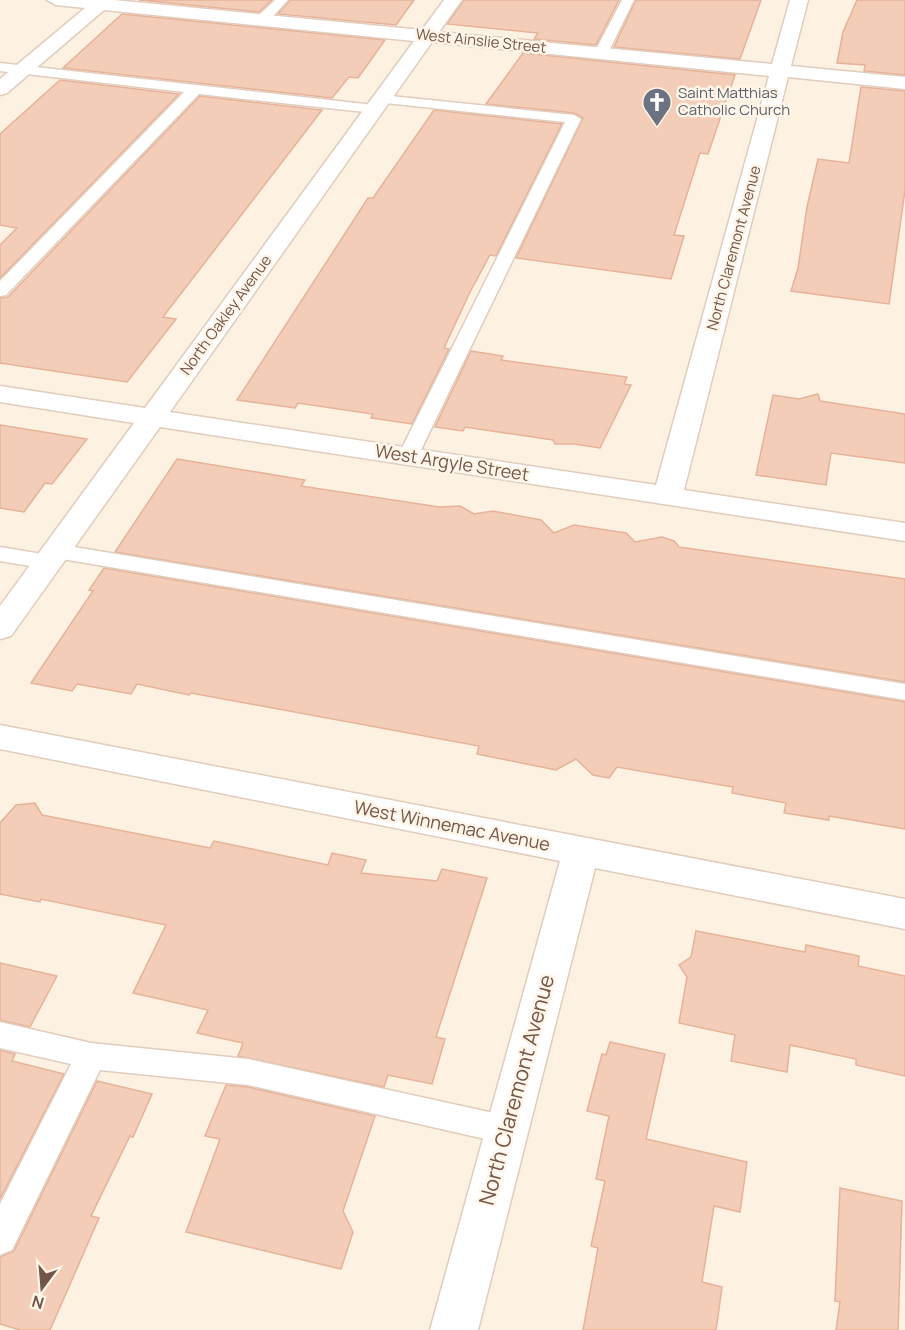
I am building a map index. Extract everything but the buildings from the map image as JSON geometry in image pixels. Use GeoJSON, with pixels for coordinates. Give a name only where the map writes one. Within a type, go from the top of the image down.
{"type":"FeatureCollection","features":[{"type":"Feature","properties":{"kind":"street","name":"West Ainslie Street"},"geometry":{"type":"LineString","coordinates":[[56,0],[103,2],[262,20],[905,83]]}},
{"type":"Feature","properties":{"kind":"street","name":"North Oakley Avenue"},"geometry":{"type":"LineString","coordinates":[[0,629],[453,0]]}},
{"type":"Feature","properties":{"kind":"street","name":"North Claremont Avenue"},"geometry":{"type":"LineString","coordinates":[[668,496],[799,0]]}},
{"type":"Feature","properties":{"kind":"street"},"geometry":{"type":"LineString","coordinates":[[0,89],[103,2]]}},
{"type":"Feature","properties":{"kind":"street","name":"West Argyle Street"},"geometry":{"type":"LineString","coordinates":[[0,394],[905,532]]}},
{"type":"Feature","properties":{"kind":"street","name":"West Winnemac Avenue"},"geometry":{"type":"LineString","coordinates":[[0,737],[905,914]]}},
{"type":"Feature","properties":{"kind":"street","name":"North Claremont Avenue"},"geometry":{"type":"LineString","coordinates":[[454,1330],[580,851]]}},
{"type":"Feature","properties":{"kind":"lane"},"geometry":{"type":"LineString","coordinates":[[262,20],[282,0]]}},
{"type":"Feature","properties":{"kind":"lane"},"geometry":{"type":"LineString","coordinates":[[601,53],[628,0]]}},
{"type":"Feature","properties":{"kind":"lane"},"geometry":{"type":"LineString","coordinates":[[0,67],[195,89],[573,119],[408,456]]}},
{"type":"Feature","properties":{"kind":"lane"},"geometry":{"type":"LineString","coordinates":[[0,291],[195,89]]}},
{"type":"Feature","properties":{"kind":"lane"},"geometry":{"type":"LineString","coordinates":[[0,554],[52,557],[905,692]]}},
{"type":"Feature","properties":{"kind":"lane"},"geometry":{"type":"LineString","coordinates":[[0,1035],[91,1056],[248,1072],[507,1130]]}},
{"type":"Feature","properties":{"kind":"lane"},"geometry":{"type":"LineString","coordinates":[[0,1239],[91,1056]]}},
{"type":"Feature","properties":{"kind":"place","name":"Saint Matthias Catholic Church"},"geometry":{"type":"Point","coordinates":[657,128]}}]}
